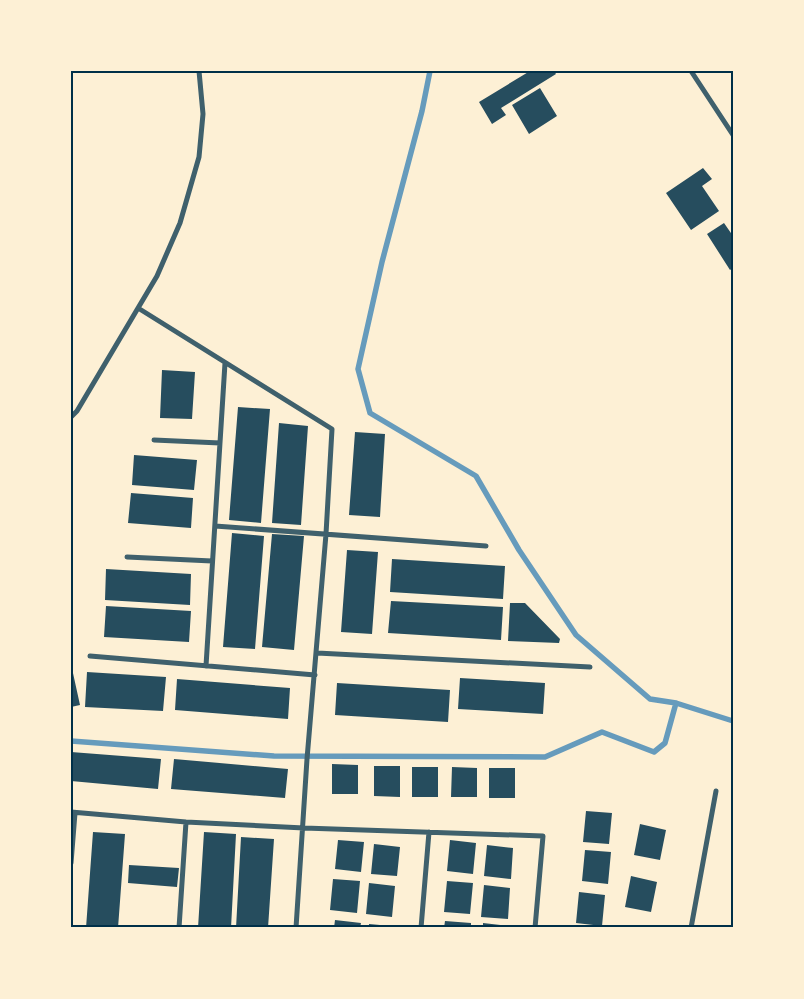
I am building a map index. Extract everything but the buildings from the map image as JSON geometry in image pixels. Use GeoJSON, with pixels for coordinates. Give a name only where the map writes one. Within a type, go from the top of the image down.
{"type":"FeatureCollection","features":[{"type":"Feature","properties":{"kind":"street"},"geometry":{"type":"LineString","coordinates":[[71,417],[77,411],[157,276],[180,223],[199,158],[203,114],[199,71]]}},
{"type":"Feature","properties":{"kind":"street"},"geometry":{"type":"LineString","coordinates":[[691,71],[733,135]]}},
{"type":"Feature","properties":{"kind":"street"},"geometry":{"type":"LineString","coordinates":[[138,308],[332,429],[326,534],[312,722],[307,759],[296,928]]}},
{"type":"Feature","properties":{"kind":"street"},"geometry":{"type":"LineString","coordinates":[[206,666],[225,363]]}},
{"type":"Feature","properties":{"kind":"street"},"geometry":{"type":"LineString","coordinates":[[154,440],[220,443]]}},
{"type":"Feature","properties":{"kind":"street"},"geometry":{"type":"LineString","coordinates":[[215,526],[486,546]]}},
{"type":"Feature","properties":{"kind":"street"},"geometry":{"type":"LineString","coordinates":[[127,557],[212,561]]}},
{"type":"Feature","properties":{"kind":"street"},"geometry":{"type":"LineString","coordinates":[[317,653],[590,667]]}},
{"type":"Feature","properties":{"kind":"street"},"geometry":{"type":"LineString","coordinates":[[90,656],[315,675]]}},
{"type":"Feature","properties":{"kind":"street"},"geometry":{"type":"LineString","coordinates":[[691,928],[716,790]]}},
{"type":"Feature","properties":{"kind":"street"},"geometry":{"type":"LineString","coordinates":[[71,863],[73,813],[186,822],[304,828],[543,836],[535,928]]}},
{"type":"Feature","properties":{"kind":"street"},"geometry":{"type":"LineString","coordinates":[[180,928],[186,822]]}},
{"type":"Feature","properties":{"kind":"street"},"geometry":{"type":"LineString","coordinates":[[421,928],[429,832]]}},
{"type":"Feature","properties":{"kind":"waterway"},"geometry":{"type":"LineString","coordinates":[[430,71],[422,111],[382,262],[358,369],[370,413],[476,476],[519,550],[576,635],[650,699],[676,703],[733,721]]}},
{"type":"Feature","properties":{"kind":"waterway"},"geometry":{"type":"LineString","coordinates":[[71,741],[274,756],[545,757],[602,732],[654,752],[665,743],[676,703]]}}]}
